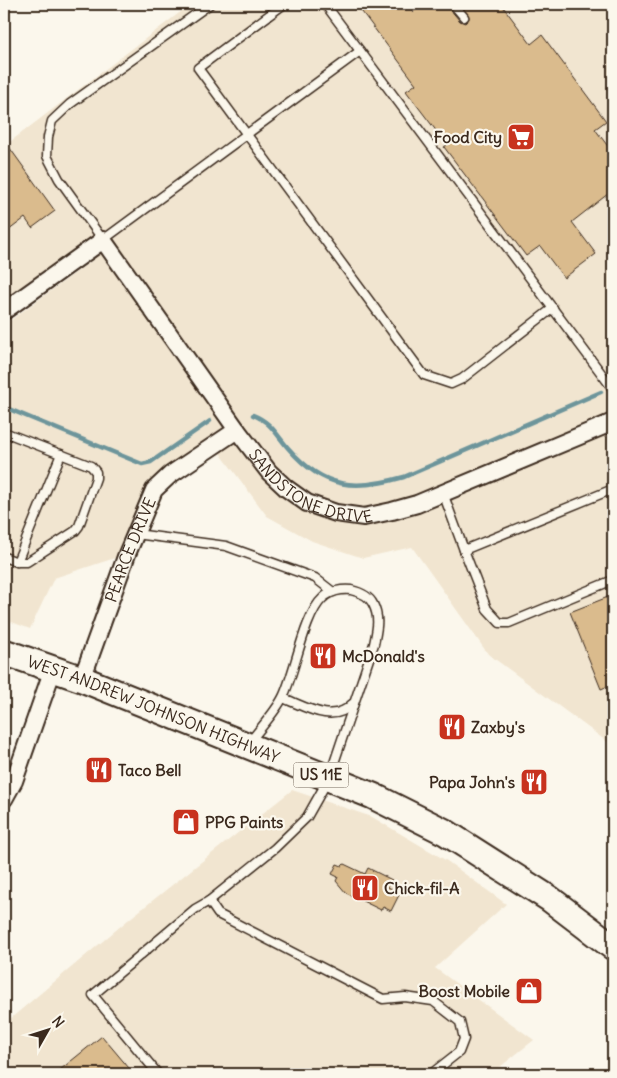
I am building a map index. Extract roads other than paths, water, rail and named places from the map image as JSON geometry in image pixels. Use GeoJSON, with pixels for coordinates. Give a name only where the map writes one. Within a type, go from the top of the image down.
{"type":"FeatureCollection","features":[{"type":"Feature","properties":{"kind":"main road","name":"WEST ANDREW JOHNSON HIGHWAY"},"geometry":{"type":"LineString","coordinates":[[4,652],[82,679],[373,796],[445,832],[550,899],[613,948]]}},
{"type":"Feature","properties":{"kind":"street"},"geometry":{"type":"LineString","coordinates":[[4,311],[103,240]]}},
{"type":"Feature","properties":{"kind":"street","name":"SANDSTONE DRIVE"},"geometry":{"type":"LineString","coordinates":[[103,240],[237,430],[270,472],[286,488],[307,503],[336,513],[364,517],[417,504],[613,422]]}},
{"type":"Feature","properties":{"kind":"street","name":"PEARCE DRIVE"},"geometry":{"type":"LineString","coordinates":[[82,679],[154,490],[170,475],[237,430]]}},
{"type":"Feature","properties":{"kind":"street"},"geometry":{"type":"LineString","coordinates":[[4,799],[14,781],[53,669]]}},
{"type":"Feature","properties":{"kind":"lane"},"geometry":{"type":"LineString","coordinates":[[210,4],[70,104],[52,121],[48,137],[47,156],[59,179],[103,240],[360,51]]}},
{"type":"Feature","properties":{"kind":"lane"},"geometry":{"type":"LineString","coordinates":[[284,4],[198,68],[424,375],[451,384],[462,379],[553,308]]}},
{"type":"Feature","properties":{"kind":"lane"},"geometry":{"type":"LineString","coordinates":[[325,4],[613,389]]}},
{"type":"Feature","properties":{"kind":"lane"},"geometry":{"type":"LineString","coordinates":[[453,4],[464,17]]}},
{"type":"Feature","properties":{"kind":"lane"},"geometry":{"type":"LineString","coordinates":[[4,432],[91,466],[96,472],[96,478],[79,526],[75,531],[28,562],[17,562],[4,557]]}},
{"type":"Feature","properties":{"kind":"lane"},"geometry":{"type":"LineString","coordinates":[[17,562],[60,454]]}},
{"type":"Feature","properties":{"kind":"lane"},"geometry":{"type":"LineString","coordinates":[[464,550],[613,489]]}},
{"type":"Feature","properties":{"kind":"lane"},"geometry":{"type":"LineString","coordinates":[[443,493],[487,609],[500,623],[509,623],[613,580]]}},
{"type":"Feature","properties":{"kind":"lane"},"geometry":{"type":"LineString","coordinates":[[136,534],[226,546],[315,578],[333,592]]}},
{"type":"Feature","properties":{"kind":"lane"},"geometry":{"type":"LineString","coordinates":[[158,1074],[93,995],[195,909],[209,901],[275,848],[307,817],[329,778],[374,644],[378,624],[377,613],[370,599],[359,592],[345,590],[333,592],[323,598],[313,611],[283,698],[247,745]]}},
{"type":"Feature","properties":{"kind":"lane"},"geometry":{"type":"LineString","coordinates":[[283,698],[324,714],[337,715],[347,710],[355,701]]}},
{"type":"Feature","properties":{"kind":"lane"},"geometry":{"type":"LineString","coordinates":[[209,901],[218,914],[383,999],[405,997],[433,1001],[460,1022],[464,1039],[459,1052],[431,1074]]}},
{"type":"Feature","properties":{"kind":"waterway"},"geometry":{"type":"LineString","coordinates":[[253,415],[269,425],[289,449],[315,472],[328,479],[355,485],[404,477],[601,392]]}},
{"type":"Feature","properties":{"kind":"waterway"},"geometry":{"type":"LineString","coordinates":[[4,407],[142,464],[151,462],[210,421]]}},
{"type":"Feature","properties":{"kind":"place","name":"Food City"},"geometry":{"type":"Point","coordinates":[521,137]}},
{"type":"Feature","properties":{"kind":"place","name":"McDonald's"},"geometry":{"type":"Point","coordinates":[323,656]}},
{"type":"Feature","properties":{"kind":"place","name":"Zaxby's"},"geometry":{"type":"Point","coordinates":[452,727]}},
{"type":"Feature","properties":{"kind":"place","name":"Taco Bell"},"geometry":{"type":"Point","coordinates":[99,770]}},
{"type":"Feature","properties":{"kind":"place","name":"Papa John's"},"geometry":{"type":"Point","coordinates":[534,782]}},
{"type":"Feature","properties":{"kind":"place","name":"PPG Paints"},"geometry":{"type":"Point","coordinates":[186,822]}},
{"type":"Feature","properties":{"kind":"place","name":"Chick-fil-A"},"geometry":{"type":"Point","coordinates":[365,888]}},
{"type":"Feature","properties":{"kind":"place","name":"Boost Mobile"},"geometry":{"type":"Point","coordinates":[529,991]}}]}
